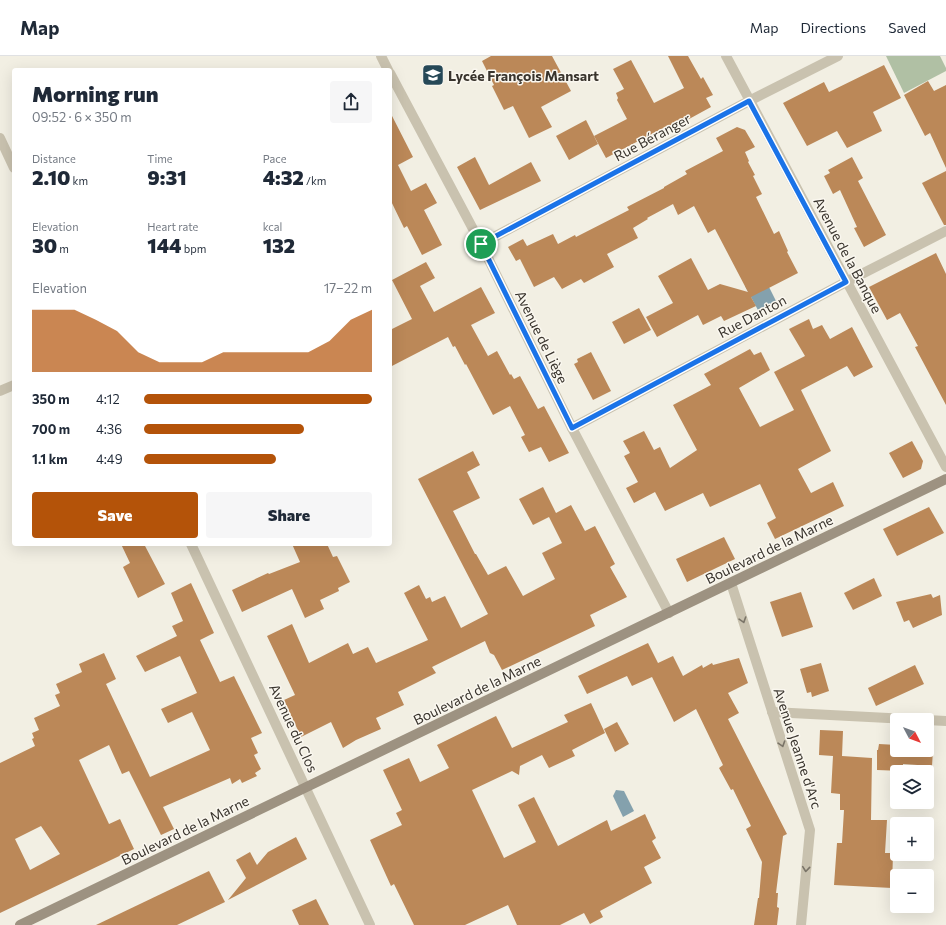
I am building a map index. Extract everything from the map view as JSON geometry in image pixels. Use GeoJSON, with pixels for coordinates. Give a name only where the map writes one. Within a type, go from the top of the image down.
{"type":"FeatureCollection","features":[{"type":"Feature","properties":{"kind":"street"},"geometry":{"type":"LineString","coordinates":[[381,56],[387,68]]}},
{"type":"Feature","properties":{"kind":"street","name":"Avenue de la Banque"},"geometry":{"type":"LineString","coordinates":[[726,56],[946,467]]}},
{"type":"Feature","properties":{"kind":"street","name":"Rue Béranger"},"geometry":{"type":"LineString","coordinates":[[481,244],[749,101],[838,56]]}},
{"type":"Feature","properties":{"kind":"street","name":"Avenue de Liège"},"geometry":{"type":"LineString","coordinates":[[392,77],[481,244],[572,428],[668,613]]}},
{"type":"Feature","properties":{"kind":"street"},"geometry":{"type":"LineString","coordinates":[[0,138],[12,164]]}},
{"type":"Feature","properties":{"kind":"street","name":"Rue Danton"},"geometry":{"type":"LineString","coordinates":[[572,428],[846,282],[946,231]]}},
{"type":"Feature","properties":{"kind":"street"},"geometry":{"type":"LineString","coordinates":[[0,391],[12,386]]}},
{"type":"Feature","properties":{"kind":"street","name":"Boulevard de la Marne"},"geometry":{"type":"LineString","coordinates":[[20,925],[946,480]]}},
{"type":"Feature","properties":{"kind":"street","name":"Avenue du Clos"},"geometry":{"type":"LineString","coordinates":[[192,546],[370,925]]}},
{"type":"Feature","properties":{"kind":"street","name":"Avenue Jeanne d'Arc"},"geometry":{"type":"LineString","coordinates":[[731,583],[810,830],[800,925]]}},
{"type":"Feature","properties":{"kind":"street"},"geometry":{"type":"LineString","coordinates":[[772,712],[890,718]]}},
{"type":"Feature","properties":{"kind":"street"},"geometry":{"type":"LineString","coordinates":[[934,720],[946,721]]}},
{"type":"Feature","properties":{"kind":"green space"},"geometry":{"type":"Polygon","coordinates":[[[886,56],[940,56],[946,71],[904,93],[886,56]]]}},
{"type":"Feature","properties":{"kind":"water"},"geometry":{"type":"Polygon","coordinates":[[[763,275],[777,303],[759,312],[745,286],[763,275]]]}},
{"type":"Feature","properties":{"kind":"water"},"geometry":{"type":"Polygon","coordinates":[[[616,790],[624,791],[634,811],[623,817],[613,796],[616,790]]]}},
{"type":"Feature","properties":{"kind":"building"},"geometry":{"type":"Polygon","coordinates":[[[491,56],[552,56],[571,91],[541,107],[552,127],[529,138],[513,106],[504,110],[482,61],[491,56]]]}},
{"type":"Feature","properties":{"kind":"building"},"geometry":{"type":"Polygon","coordinates":[[[668,56],[688,56],[701,79],[703,77],[713,95],[706,98],[711,107],[669,130],[667,126],[606,158],[594,136],[627,119],[617,100],[618,98],[616,93],[624,89],[613,69],[631,60],[654,103],[684,88],[668,56]]]}},
{"type":"Feature","properties":{"kind":"building"},"geometry":{"type":"Polygon","coordinates":[[[884,65],[901,98],[873,112],[882,131],[847,148],[837,131],[807,146],[783,103],[824,82],[829,92],[884,65]]]}},
{"type":"Feature","properties":{"kind":"building"},"geometry":{"type":"Polygon","coordinates":[[[928,81],[934,91],[946,85],[946,168],[930,133],[925,136],[904,95],[928,81]]]}},
{"type":"Feature","properties":{"kind":"building"},"geometry":{"type":"Polygon","coordinates":[[[392,116],[413,157],[398,165],[411,191],[426,183],[437,203],[424,210],[442,245],[422,255],[407,226],[404,228],[392,203],[392,116]]]}},
{"type":"Feature","properties":{"kind":"building"},"geometry":{"type":"Polygon","coordinates":[[[586,120],[598,144],[569,160],[556,136],[586,120]]]}},
{"type":"Feature","properties":{"kind":"building"},"geometry":{"type":"Polygon","coordinates":[[[737,127],[745,130],[755,147],[745,152],[749,161],[748,162],[755,175],[753,176],[762,194],[756,197],[774,234],[779,231],[788,251],[787,252],[798,273],[751,297],[756,306],[724,321],[721,316],[703,325],[698,315],[657,337],[646,317],[673,303],[658,276],[691,258],[708,290],[720,284],[748,292],[715,229],[708,233],[694,206],[678,215],[673,204],[647,218],[648,219],[633,228],[638,238],[607,254],[614,267],[584,283],[581,279],[562,289],[554,277],[534,287],[520,259],[516,261],[508,247],[523,239],[527,246],[553,234],[558,244],[575,235],[576,237],[629,210],[627,207],[664,188],[687,174],[685,171],[723,151],[716,138],[737,127]]]}},
{"type":"Feature","properties":{"kind":"building"},"geometry":{"type":"Polygon","coordinates":[[[475,157],[489,185],[531,162],[541,181],[480,210],[457,167],[475,157]]]}},
{"type":"Feature","properties":{"kind":"building"},"geometry":{"type":"Polygon","coordinates":[[[852,157],[863,178],[858,181],[886,235],[864,247],[854,228],[857,227],[840,190],[833,194],[824,176],[830,173],[828,170],[852,157]]]}},
{"type":"Feature","properties":{"kind":"building"},"geometry":{"type":"Polygon","coordinates":[[[946,171],[946,225],[944,225],[922,183],[946,171]]]}},
{"type":"Feature","properties":{"kind":"building"},"geometry":{"type":"Polygon","coordinates":[[[936,253],[946,274],[946,405],[915,347],[918,346],[900,313],[887,320],[869,287],[936,253]]]}},
{"type":"Feature","properties":{"kind":"building"},"geometry":{"type":"Polygon","coordinates":[[[426,262],[435,278],[420,286],[434,312],[481,287],[495,313],[471,325],[488,356],[497,351],[510,375],[511,374],[514,379],[520,376],[538,409],[544,406],[569,453],[549,462],[541,447],[529,452],[521,437],[525,435],[510,406],[493,415],[466,364],[465,365],[455,346],[453,347],[448,337],[392,366],[392,329],[412,319],[392,280],[426,262]]]}},
{"type":"Feature","properties":{"kind":"building"},"geometry":{"type":"Polygon","coordinates":[[[639,308],[651,330],[624,344],[612,322],[639,308]]]}},
{"type":"Feature","properties":{"kind":"building"},"geometry":{"type":"Polygon","coordinates":[[[809,319],[813,329],[822,325],[830,339],[852,327],[873,367],[854,377],[847,366],[801,390],[831,451],[798,469],[811,493],[833,482],[844,506],[775,539],[767,523],[776,518],[760,484],[710,507],[703,493],[665,511],[655,492],[634,503],[626,488],[638,482],[624,456],[630,453],[623,441],[644,431],[654,450],[660,447],[670,468],[697,450],[673,405],[711,385],[704,374],[750,349],[754,355],[761,352],[770,370],[739,388],[760,427],[794,410],[774,372],[805,356],[789,329],[809,319]]]}},
{"type":"Feature","properties":{"kind":"building"},"geometry":{"type":"Polygon","coordinates":[[[591,352],[611,391],[593,400],[574,364],[578,362],[577,359],[591,352]]]}},
{"type":"Feature","properties":{"kind":"building"},"geometry":{"type":"Polygon","coordinates":[[[912,441],[923,461],[921,469],[903,478],[889,453],[912,441]]]}},
{"type":"Feature","properties":{"kind":"building"},"geometry":{"type":"Polygon","coordinates":[[[473,451],[480,465],[467,472],[480,498],[453,511],[475,554],[488,575],[506,566],[523,596],[555,579],[542,553],[562,543],[549,517],[533,525],[519,499],[543,487],[556,513],[571,505],[585,531],[595,526],[615,564],[610,567],[627,597],[590,615],[595,626],[502,670],[494,655],[490,653],[485,641],[432,667],[436,673],[398,692],[404,705],[376,718],[381,729],[356,740],[343,748],[331,722],[301,737],[284,700],[295,695],[267,636],[292,624],[309,663],[348,643],[353,654],[368,647],[376,663],[428,640],[404,593],[419,585],[426,599],[430,597],[432,602],[445,596],[461,628],[488,614],[418,479],[473,451]]]}},
{"type":"Feature","properties":{"kind":"building"},"geometry":{"type":"Polygon","coordinates":[[[929,507],[944,533],[897,556],[883,529],[929,507]]]}},
{"type":"Feature","properties":{"kind":"building"},"geometry":{"type":"Polygon","coordinates":[[[724,537],[735,559],[687,582],[676,559],[724,537]]]}},
{"type":"Feature","properties":{"kind":"building"},"geometry":{"type":"Polygon","coordinates":[[[122,546],[145,546],[165,584],[138,598],[123,567],[130,563],[122,546]]]}},
{"type":"Feature","properties":{"kind":"building"},"geometry":{"type":"Polygon","coordinates":[[[293,546],[328,546],[333,557],[337,556],[350,582],[338,588],[339,591],[320,600],[324,609],[305,618],[292,589],[242,612],[232,590],[268,573],[269,574],[300,562],[293,546]]]}},
{"type":"Feature","properties":{"kind":"building"},"geometry":{"type":"Polygon","coordinates":[[[874,578],[882,596],[853,610],[844,593],[874,578]]]}},
{"type":"Feature","properties":{"kind":"building"},"geometry":{"type":"Polygon","coordinates":[[[191,583],[214,633],[200,640],[220,682],[234,676],[262,733],[251,738],[258,753],[254,755],[261,769],[255,773],[257,776],[242,783],[240,779],[232,784],[230,778],[163,807],[174,829],[161,835],[129,771],[122,774],[109,745],[79,760],[109,824],[120,819],[134,849],[0,913],[0,763],[35,746],[32,739],[34,738],[32,733],[39,730],[34,718],[60,706],[55,695],[60,693],[56,684],[82,672],[79,664],[104,653],[116,679],[106,684],[150,777],[210,750],[192,712],[168,723],[161,709],[197,693],[180,656],[145,672],[136,656],[177,636],[172,626],[183,621],[171,593],[191,583]],[[41,826],[15,839],[30,870],[60,854],[41,826]]]}},
{"type":"Feature","properties":{"kind":"building"},"geometry":{"type":"Polygon","coordinates":[[[801,592],[813,627],[782,637],[770,602],[801,592]]]}},
{"type":"Feature","properties":{"kind":"building"},"geometry":{"type":"Polygon","coordinates":[[[931,594],[933,598],[940,595],[942,615],[913,628],[909,620],[904,622],[896,602],[931,594]]]}},
{"type":"Feature","properties":{"kind":"building"},"geometry":{"type":"Polygon","coordinates":[[[648,643],[658,663],[673,656],[683,676],[702,665],[703,668],[712,663],[713,665],[739,658],[748,683],[728,693],[739,713],[728,719],[787,834],[783,836],[776,893],[778,893],[777,907],[779,908],[777,925],[754,925],[759,898],[762,862],[746,829],[751,826],[733,789],[731,790],[719,768],[723,765],[696,709],[674,722],[652,677],[632,686],[627,676],[587,694],[578,676],[648,643]]]}},
{"type":"Feature","properties":{"kind":"building"},"geometry":{"type":"Polygon","coordinates":[[[821,663],[829,691],[812,697],[811,692],[807,693],[800,669],[821,663]]]}},
{"type":"Feature","properties":{"kind":"building"},"geometry":{"type":"Polygon","coordinates":[[[915,665],[924,684],[876,706],[868,688],[915,665]]]}},
{"type":"Feature","properties":{"kind":"building"},"geometry":{"type":"Polygon","coordinates":[[[591,703],[605,733],[572,750],[575,756],[549,768],[542,755],[520,766],[519,775],[512,771],[472,790],[504,858],[536,842],[518,805],[534,797],[558,846],[607,820],[611,831],[645,814],[656,838],[652,841],[661,858],[644,867],[652,883],[600,911],[603,917],[590,924],[584,913],[560,925],[517,925],[508,905],[465,925],[414,925],[394,884],[391,886],[370,840],[402,825],[396,813],[402,810],[383,770],[409,758],[420,782],[449,768],[437,745],[496,716],[512,748],[568,722],[564,715],[591,703]]]}},
{"type":"Feature","properties":{"kind":"building"},"geometry":{"type":"Polygon","coordinates":[[[617,722],[629,744],[615,752],[604,729],[617,722]]]}},
{"type":"Feature","properties":{"kind":"building"},"geometry":{"type":"Polygon","coordinates":[[[820,730],[843,731],[842,756],[872,758],[871,820],[887,820],[885,853],[890,853],[890,861],[893,861],[893,869],[890,869],[890,888],[834,885],[837,843],[842,843],[844,810],[840,810],[840,794],[831,793],[833,756],[819,755],[820,730]]]}},
{"type":"Feature","properties":{"kind":"building"},"geometry":{"type":"Polygon","coordinates":[[[879,744],[890,745],[890,757],[933,757],[932,765],[890,765],[890,770],[877,770],[879,744]]]}},
{"type":"Feature","properties":{"kind":"building"},"geometry":{"type":"Polygon","coordinates":[[[296,837],[307,859],[228,900],[246,878],[236,860],[250,852],[257,865],[268,852],[296,837]]]}},
{"type":"Feature","properties":{"kind":"building"},"geometry":{"type":"Polygon","coordinates":[[[209,871],[225,902],[177,925],[96,925],[209,871]]]}},
{"type":"Feature","properties":{"kind":"building"},"geometry":{"type":"Polygon","coordinates":[[[316,899],[329,925],[299,925],[292,910],[316,899]]]}},
{"type":"Feature","properties":{"kind":"place","name":"Lycée François Mansart"},"geometry":{"type":"Point","coordinates":[433,75]}},
{"type":"Feature","properties":{"kind":"route"},"geometry":{"type":"LineString","coordinates":[[749,101],[846,282],[572,428],[481,244],[749,101]]}}]}
